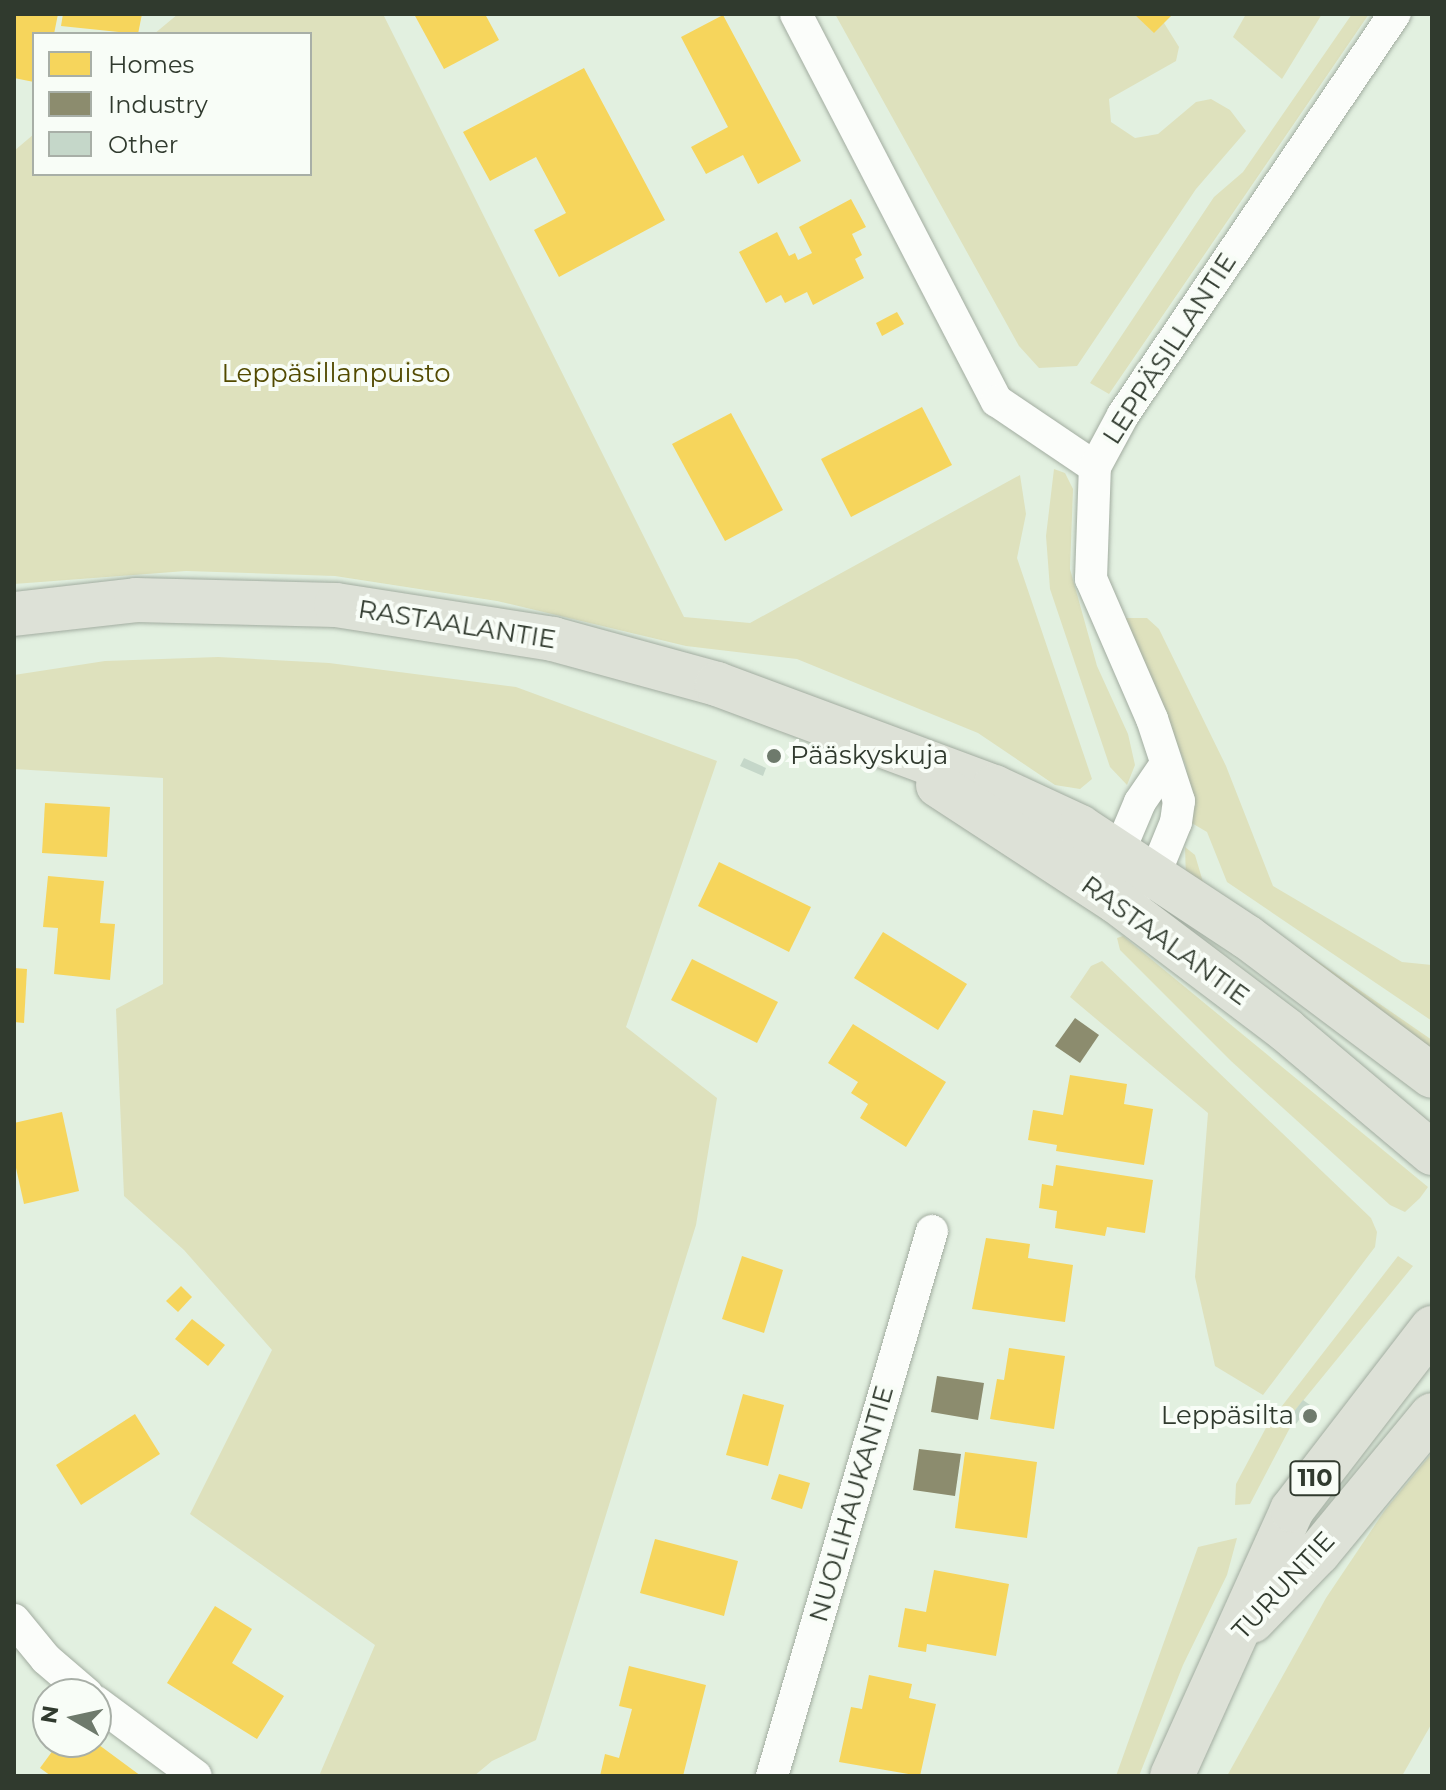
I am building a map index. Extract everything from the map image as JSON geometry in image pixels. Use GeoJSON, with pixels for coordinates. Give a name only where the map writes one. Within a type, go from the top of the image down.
{"type":"FeatureCollection","features":[{"type":"Feature","properties":{"kind":"main road","name":"RASTAALANTIE"},"geometry":{"type":"LineString","coordinates":[[14,614],[136,600],[246,600],[447,619],[661,666],[1057,815],[1154,876],[1313,984],[1432,1076]]}},
{"type":"Feature","properties":{"kind":"main road","name":"RASTAALANTIE"},"geometry":{"type":"LineString","coordinates":[[883,747],[1117,902],[1286,1030],[1432,1153]]}},
{"type":"Feature","properties":{"kind":"main road","name":"TURUNTIE"},"geometry":{"type":"LineString","coordinates":[[1172,1776],[1228,1646],[1292,1510],[1432,1328]]}},
{"type":"Feature","properties":{"kind":"main road","name":"TURUNTIE"},"geometry":{"type":"LineString","coordinates":[[1228,1646],[1318,1553],[1432,1415]]}},
{"type":"Feature","properties":{"kind":"street"},"geometry":{"type":"LineString","coordinates":[[796,14],[997,401],[1095,467]]}},
{"type":"Feature","properties":{"kind":"street","name":"LEPPÄSILLANTIE"},"geometry":{"type":"LineString","coordinates":[[1154,876],[1176,822],[1179,801],[1152,719],[1091,579],[1095,467],[1123,415],[1395,14]]}},
{"type":"Feature","properties":{"kind":"street"},"geometry":{"type":"LineString","coordinates":[[1117,902],[1118,854],[1140,802],[1166,764]]}},
{"type":"Feature","properties":{"kind":"street"},"geometry":{"type":"LineString","coordinates":[[1117,902],[1154,876]]}},
{"type":"Feature","properties":{"kind":"street","name":"NUOLIHAUKANTIE"},"geometry":{"type":"LineString","coordinates":[[772,1776],[932,1231]]}},
{"type":"Feature","properties":{"kind":"street"},"geometry":{"type":"LineString","coordinates":[[14,1620],[46,1659],[68,1678]]}},
{"type":"Feature","properties":{"kind":"street"},"geometry":{"type":"LineString","coordinates":[[112,1714],[196,1776]]}},
{"type":"Feature","properties":{"kind":"green space","name":"Leppäsillanpuisto"},"geometry":{"type":"Polygon","coordinates":[[[178,14],[383,14],[684,617],[750,623],[1020,475],[1026,514],[1017,558],[1092,779],[1080,789],[1055,785],[978,733],[797,659],[686,646],[497,601],[335,576],[186,571],[14,584],[14,151],[32,136],[32,176],[312,176],[312,32],[156,32],[178,14]]]}},
{"type":"Feature","properties":{"kind":"green space"},"geometry":{"type":"Polygon","coordinates":[[[835,14],[1134,14],[1164,23],[1179,47],[1176,61],[1109,99],[1111,122],[1135,138],[1158,134],[1196,102],[1211,99],[1230,110],[1246,131],[1196,189],[1077,366],[1039,368],[1019,346],[835,14]]]}},
{"type":"Feature","properties":{"kind":"green space"},"geometry":{"type":"Polygon","coordinates":[[[1246,14],[1322,14],[1282,79],[1233,37],[1246,14]]]}},
{"type":"Feature","properties":{"kind":"green space"},"geometry":{"type":"Polygon","coordinates":[[[1352,14],[1369,14],[1109,394],[1090,383],[1214,197],[1243,172],[1352,14]]]}},
{"type":"Feature","properties":{"kind":"green space"},"geometry":{"type":"Polygon","coordinates":[[[1054,469],[1065,473],[1073,489],[1070,569],[1097,666],[1128,734],[1135,765],[1127,785],[1110,767],[1050,589],[1046,536],[1054,469]]]}},
{"type":"Feature","properties":{"kind":"green space"},"geometry":{"type":"Polygon","coordinates":[[[1125,618],[1147,618],[1159,629],[1226,766],[1273,886],[1402,962],[1432,965],[1432,1021],[1227,882],[1207,832],[1190,822],[1186,766],[1125,618]]]}},
{"type":"Feature","properties":{"kind":"green space"},"geometry":{"type":"Polygon","coordinates":[[[218,657],[329,663],[516,687],[717,761],[626,1027],[717,1098],[696,1225],[536,1740],[492,1761],[474,1776],[319,1776],[375,1645],[190,1514],[272,1350],[184,1250],[124,1196],[116,1009],[163,984],[163,778],[14,769],[14,675],[105,661],[218,657]]]}},
{"type":"Feature","properties":{"kind":"green space"},"geometry":{"type":"Polygon","coordinates":[[[1185,847],[1195,855],[1203,882],[1432,1040],[1432,1065],[1186,878],[1185,847]]]}},
{"type":"Feature","properties":{"kind":"green space"},"geometry":{"type":"Polygon","coordinates":[[[1123,936],[1428,1187],[1420,1198],[1405,1212],[1390,1205],[1231,1061],[1120,950],[1117,938],[1123,936]]]}},
{"type":"Feature","properties":{"kind":"green space"},"geometry":{"type":"Polygon","coordinates":[[[1102,961],[1371,1218],[1377,1232],[1375,1247],[1263,1395],[1215,1366],[1195,1277],[1208,1113],[1070,997],[1091,966],[1102,961]]]}},
{"type":"Feature","properties":{"kind":"green space"},"geometry":{"type":"Polygon","coordinates":[[[1398,1256],[1413,1266],[1289,1418],[1293,1422],[1250,1504],[1235,1505],[1236,1484],[1268,1424],[1398,1256]]]}},
{"type":"Feature","properties":{"kind":"green space"},"geometry":{"type":"Polygon","coordinates":[[[1432,1453],[1432,1723],[1402,1776],[1227,1776],[1326,1598],[1385,1510],[1432,1453]]]}},
{"type":"Feature","properties":{"kind":"green space"},"geometry":{"type":"Polygon","coordinates":[[[1237,1538],[1227,1575],[1183,1665],[1139,1776],[1116,1776],[1198,1547],[1237,1538]]]}},
{"type":"Feature","properties":{"kind":"building: Homes"},"geometry":{"type":"Polygon","coordinates":[[[14,14],[58,14],[54,32],[32,32],[32,82],[14,78],[14,14]]]}},
{"type":"Feature","properties":{"kind":"building: Homes"},"geometry":{"type":"Polygon","coordinates":[[[63,14],[142,14],[138,32],[61,26],[63,14]]]}},
{"type":"Feature","properties":{"kind":"building: Homes"},"geometry":{"type":"Polygon","coordinates":[[[414,14],[485,14],[499,40],[444,69],[414,14]]]}},
{"type":"Feature","properties":{"kind":"building: Homes"},"geometry":{"type":"Polygon","coordinates":[[[1134,14],[1173,14],[1154,33],[1134,14]]]}},
{"type":"Feature","properties":{"kind":"building: Homes"},"geometry":{"type":"Polygon","coordinates":[[[723,15],[801,161],[758,184],[743,155],[706,174],[691,147],[728,127],[681,37],[723,15]]]}},
{"type":"Feature","properties":{"kind":"building: Homes"},"geometry":{"type":"Polygon","coordinates":[[[584,68],[665,220],[559,277],[534,230],[566,213],[536,157],[490,181],[463,132],[584,68]]]}},
{"type":"Feature","properties":{"kind":"building: Homes"},"geometry":{"type":"Polygon","coordinates":[[[851,199],[866,227],[852,234],[862,255],[855,259],[864,278],[813,305],[807,292],[785,303],[781,295],[766,303],[739,252],[777,232],[789,256],[795,253],[798,260],[812,253],[799,227],[851,199]]]}},
{"type":"Feature","properties":{"kind":"building: Homes"},"geometry":{"type":"Polygon","coordinates":[[[897,312],[904,324],[882,336],[876,323],[897,312]]]}},
{"type":"Feature","properties":{"kind":"building: Homes"},"geometry":{"type":"Polygon","coordinates":[[[922,407],[952,465],[851,517],[821,459],[922,407]]]}},
{"type":"Feature","properties":{"kind":"building: Homes"},"geometry":{"type":"Polygon","coordinates":[[[731,413],[783,510],[725,541],[672,444],[731,413]]]}},
{"type":"Feature","properties":{"kind":"building: Homes"},"geometry":{"type":"Polygon","coordinates":[[[45,803],[110,807],[107,857],[42,853],[45,803]]]}},
{"type":"Feature","properties":{"kind":"building: Homes"},"geometry":{"type":"Polygon","coordinates":[[[719,862],[811,907],[789,952],[698,906],[719,862]]]}},
{"type":"Feature","properties":{"kind":"building: Homes"},"geometry":{"type":"Polygon","coordinates":[[[48,876],[104,881],[100,923],[115,924],[110,980],[54,974],[58,928],[43,927],[48,876]]]}},
{"type":"Feature","properties":{"kind":"building: Homes"},"geometry":{"type":"Polygon","coordinates":[[[883,932],[967,984],[938,1030],[854,978],[883,932]]]}},
{"type":"Feature","properties":{"kind":"building: Homes"},"geometry":{"type":"Polygon","coordinates":[[[692,959],[778,1002],[757,1043],[671,1000],[692,959]]]}},
{"type":"Feature","properties":{"kind":"building: Homes"},"geometry":{"type":"Polygon","coordinates":[[[14,968],[27,969],[24,1023],[14,1022],[14,968]]]}},
{"type":"Feature","properties":{"kind":"building: Homes"},"geometry":{"type":"Polygon","coordinates":[[[853,1024],[946,1082],[906,1147],[860,1118],[868,1104],[851,1093],[858,1082],[828,1063],[853,1024]]]}},
{"type":"Feature","properties":{"kind":"building: Homes"},"geometry":{"type":"Polygon","coordinates":[[[1070,1075],[1127,1084],[1124,1104],[1153,1109],[1144,1165],[1056,1151],[1057,1145],[1028,1140],[1033,1110],[1063,1115],[1070,1075]]]}},
{"type":"Feature","properties":{"kind":"building: Homes"},"geometry":{"type":"Polygon","coordinates":[[[62,1112],[79,1191],[24,1204],[14,1159],[14,1123],[62,1112]]]}},
{"type":"Feature","properties":{"kind":"building: Homes"},"geometry":{"type":"Polygon","coordinates":[[[1056,1165],[1153,1180],[1145,1233],[1107,1227],[1105,1236],[1055,1228],[1057,1211],[1039,1208],[1042,1184],[1053,1186],[1056,1165]]]}},
{"type":"Feature","properties":{"kind":"building: Homes"},"geometry":{"type":"Polygon","coordinates":[[[986,1238],[1030,1244],[1028,1258],[1073,1265],[1065,1322],[972,1309],[986,1238]]]}},
{"type":"Feature","properties":{"kind":"building: Homes"},"geometry":{"type":"Polygon","coordinates":[[[742,1256],[783,1270],[764,1333],[722,1319],[742,1256]]]}},
{"type":"Feature","properties":{"kind":"building: Homes"},"geometry":{"type":"Polygon","coordinates":[[[181,1286],[192,1297],[178,1312],[166,1301],[181,1286]]]}},
{"type":"Feature","properties":{"kind":"building: Homes"},"geometry":{"type":"Polygon","coordinates":[[[192,1319],[225,1345],[208,1366],[175,1339],[192,1319]]]}},
{"type":"Feature","properties":{"kind":"building: Homes"},"geometry":{"type":"Polygon","coordinates":[[[1009,1348],[1065,1356],[1054,1429],[990,1419],[997,1379],[1004,1380],[1009,1348]]]}},
{"type":"Feature","properties":{"kind":"building: Homes"},"geometry":{"type":"Polygon","coordinates":[[[743,1394],[784,1405],[768,1466],[726,1455],[743,1394]]]}},
{"type":"Feature","properties":{"kind":"building: Homes"},"geometry":{"type":"Polygon","coordinates":[[[135,1414],[160,1454],[81,1505],[56,1465],[135,1414]]]}},
{"type":"Feature","properties":{"kind":"building: Homes"},"geometry":{"type":"Polygon","coordinates":[[[965,1452],[1037,1462],[1027,1538],[955,1528],[965,1452]]]}},
{"type":"Feature","properties":{"kind":"building: Homes"},"geometry":{"type":"Polygon","coordinates":[[[779,1474],[810,1483],[802,1509],[771,1499],[779,1474]]]}},
{"type":"Feature","properties":{"kind":"building: Homes"},"geometry":{"type":"Polygon","coordinates":[[[655,1539],[738,1561],[724,1616],[640,1593],[655,1539]]]}},
{"type":"Feature","properties":{"kind":"building: Homes"},"geometry":{"type":"Polygon","coordinates":[[[934,1570],[1009,1584],[996,1656],[927,1644],[926,1652],[898,1647],[905,1608],[926,1612],[934,1570]]]}},
{"type":"Feature","properties":{"kind":"building: Homes"},"geometry":{"type":"Polygon","coordinates":[[[215,1606],[252,1629],[232,1663],[284,1696],[257,1739],[167,1683],[215,1606]]]}},
{"type":"Feature","properties":{"kind":"building: Homes"},"geometry":{"type":"Polygon","coordinates":[[[629,1666],[706,1685],[683,1776],[600,1776],[605,1754],[619,1758],[632,1709],[619,1706],[629,1666]]]}},
{"type":"Feature","properties":{"kind":"building: Homes"},"geometry":{"type":"Polygon","coordinates":[[[869,1675],[912,1684],[909,1698],[936,1704],[920,1776],[839,1762],[851,1707],[862,1709],[869,1675]]]}},
{"type":"Feature","properties":{"kind":"building: Homes"},"geometry":{"type":"Polygon","coordinates":[[[112,1755],[141,1776],[51,1776],[40,1768],[47,1758],[112,1758],[112,1755]]]}},
{"type":"Feature","properties":{"kind":"building: Industry"},"geometry":{"type":"Polygon","coordinates":[[[1075,1018],[1099,1035],[1080,1063],[1055,1046],[1075,1018]]]}},
{"type":"Feature","properties":{"kind":"building: Industry"},"geometry":{"type":"Polygon","coordinates":[[[937,1376],[984,1383],[978,1420],[931,1412],[937,1376]]]}},
{"type":"Feature","properties":{"kind":"building: Industry"},"geometry":{"type":"Polygon","coordinates":[[[919,1449],[961,1454],[955,1496],[913,1490],[919,1449]]]}},
{"type":"Feature","properties":{"kind":"building: Other"},"geometry":{"type":"Polygon","coordinates":[[[744,758],[766,768],[763,776],[740,766],[744,758]]]}},
{"type":"Feature","properties":{"kind":"building: Other"},"geometry":{"type":"Polygon","coordinates":[[[1303,1400],[1310,1405],[1296,1424],[1289,1418],[1303,1400]]]}},
{"type":"Feature","properties":{"kind":"place","name":"Pääskyskuja"},"geometry":{"type":"Point","coordinates":[774,756]}},
{"type":"Feature","properties":{"kind":"place","name":"Leppäsilta"},"geometry":{"type":"Point","coordinates":[1310,1416]}}]}
